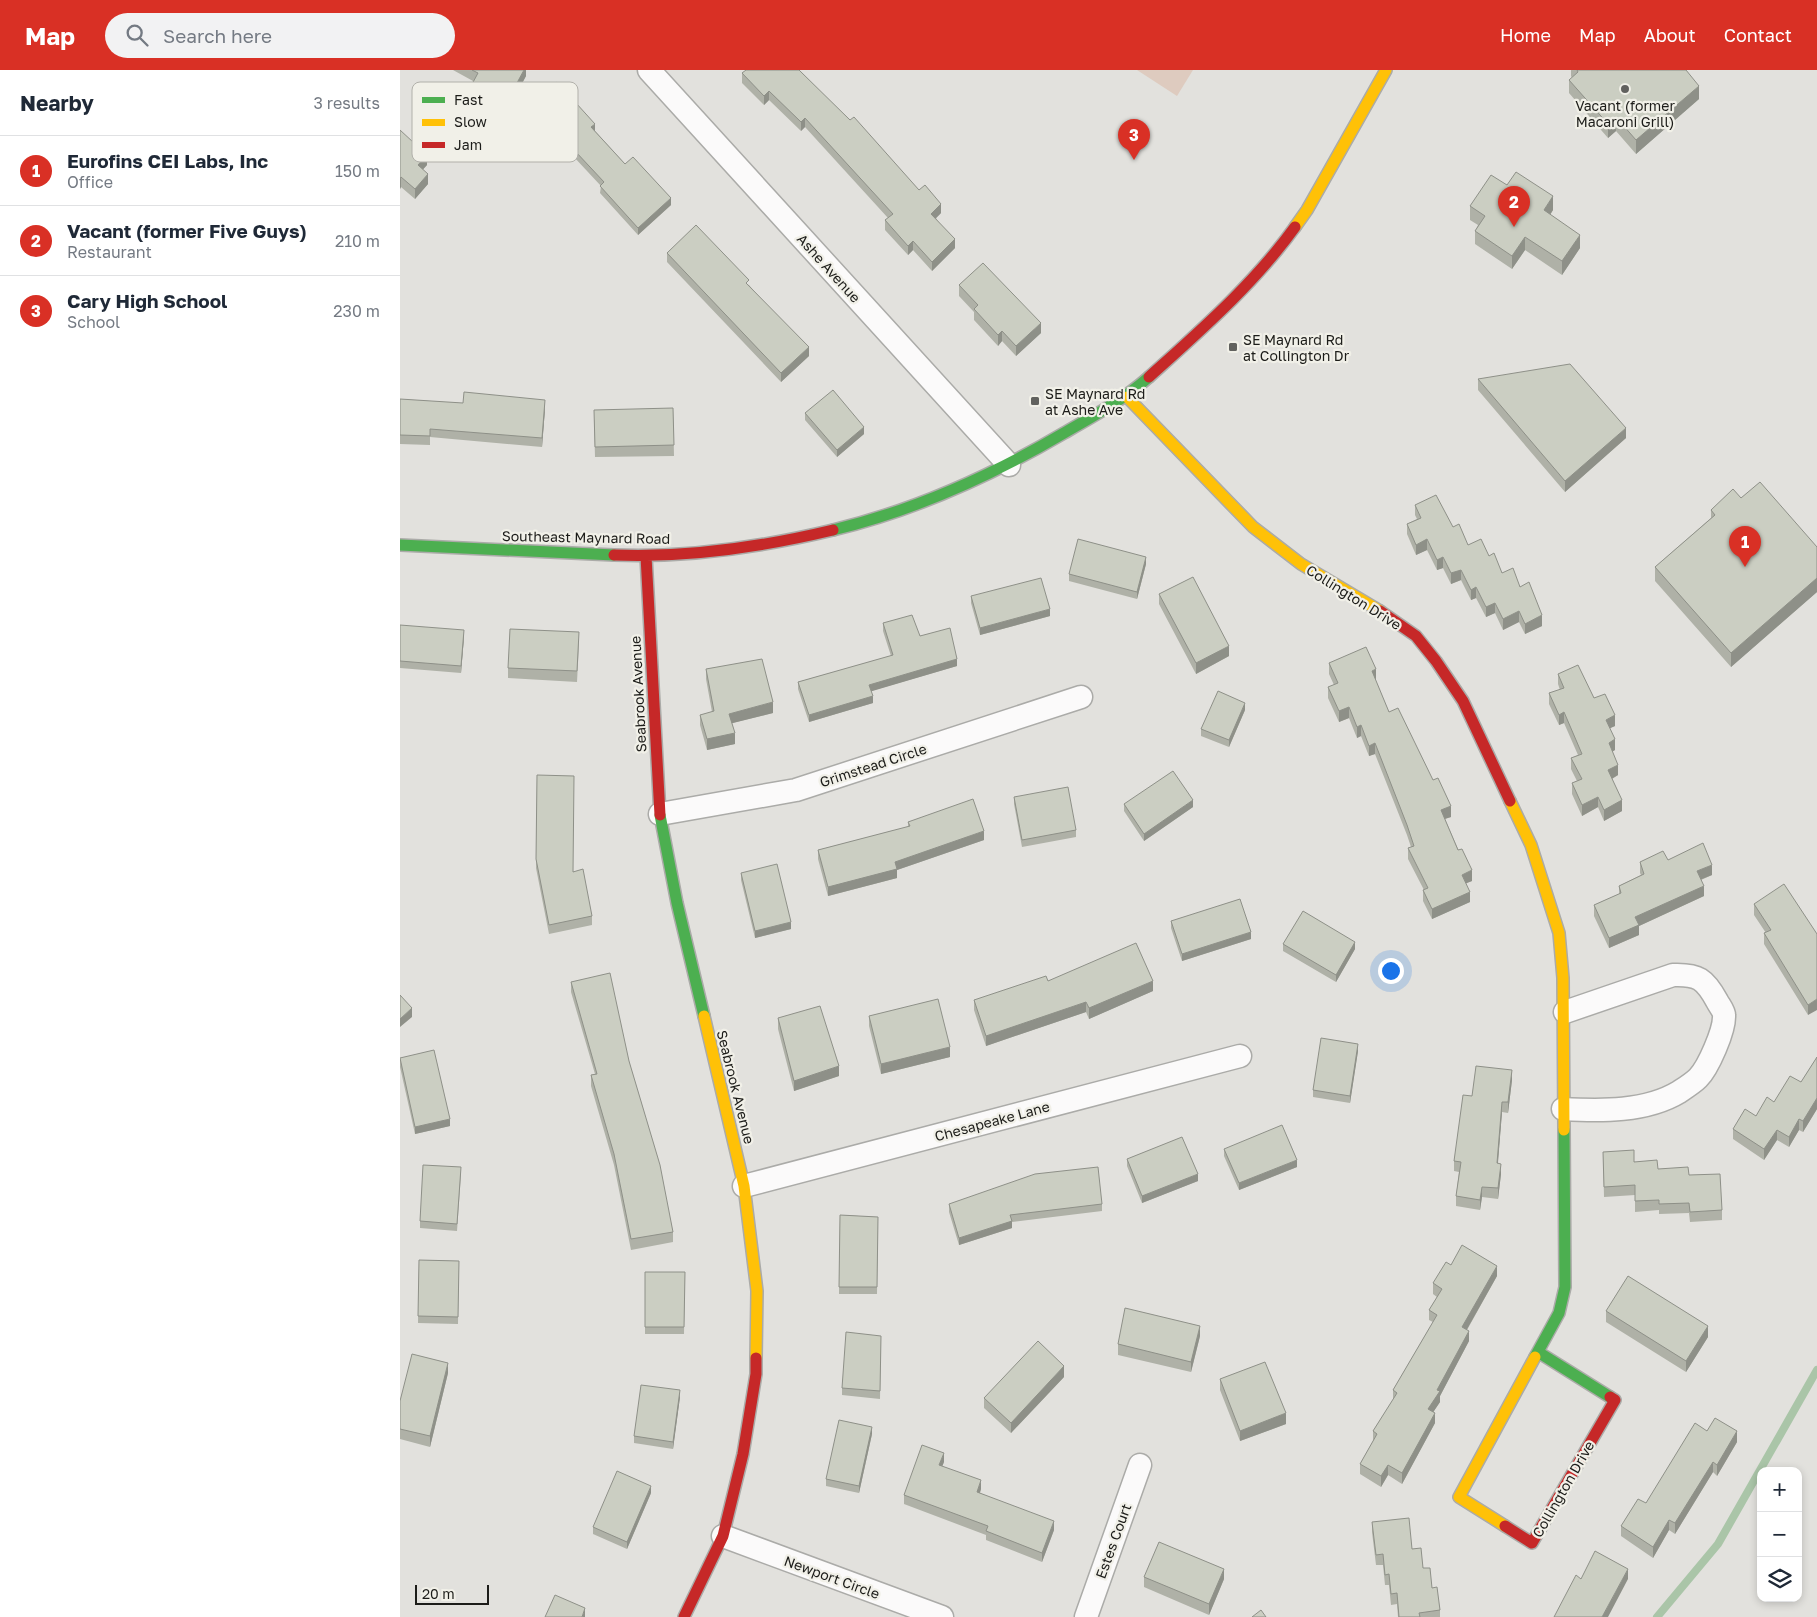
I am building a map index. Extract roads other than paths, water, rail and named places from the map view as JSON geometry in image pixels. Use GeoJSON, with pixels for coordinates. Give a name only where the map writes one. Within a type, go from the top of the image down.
{"type":"FeatureCollection","features":[{"type":"Feature","properties":{"kind":"street","name":"Ashe Avenue"},"geometry":{"type":"LineString","coordinates":[[649,70],[1009,465]]}},
{"type":"Feature","properties":{"kind":"street","name":"Southeast Maynard Road"},"geometry":{"type":"LineString","coordinates":[[400,545],[646,556],[775,544],[874,520],[943,495],[1009,465],[1127,397],[1210,322],[1272,260],[1307,210],[1386,70]]}},
{"type":"Feature","properties":{"kind":"street","name":"Collington Drive"},"geometry":{"type":"LineString","coordinates":[[1127,397],[1253,527],[1301,564],[1392,618],[1416,636],[1436,661],[1463,701],[1531,845],[1550,898],[1559,933],[1565,1012],[1563,1109],[1565,1288],[1559,1313],[1459,1497],[1532,1543],[1615,1400],[1538,1352]]}},
{"type":"Feature","properties":{"kind":"street","name":"Seabrook Avenue"},"geometry":{"type":"LineString","coordinates":[[646,556],[660,814],[677,903],[744,1186],[758,1291],[757,1366],[743,1454],[723,1536],[684,1617]]}},
{"type":"Feature","properties":{"kind":"street","name":"Grimstead Circle"},"geometry":{"type":"LineString","coordinates":[[660,814],[796,790],[1081,697]]}},
{"type":"Feature","properties":{"kind":"street"},"geometry":{"type":"LineString","coordinates":[[1563,1109],[1603,1111],[1644,1105],[1678,1093],[1699,1078],[1721,1032],[1724,1014],[1708,985],[1691,974],[1673,975],[1565,1012]]}},
{"type":"Feature","properties":{"kind":"street","name":"Chesapeake Lane"},"geometry":{"type":"LineString","coordinates":[[744,1186],[1240,1056]]}},
{"type":"Feature","properties":{"kind":"street","name":"Estes Court"},"geometry":{"type":"LineString","coordinates":[[1086,1617],[1140,1465]]}},
{"type":"Feature","properties":{"kind":"street","name":"Newport Circle"},"geometry":{"type":"LineString","coordinates":[[723,1536],[942,1617]]}},
{"type":"Feature","properties":{"kind":"waterway"},"geometry":{"type":"LineString","coordinates":[[1657,1617],[1718,1544],[1817,1370]]}},
{"type":"Feature","properties":{"kind":"place","name":"Vacant (former Macaroni Grill)"},"geometry":{"type":"Point","coordinates":[1625,89]}},
{"type":"Feature","properties":{"kind":"place","name":"Cary High School"},"geometry":{"type":"Point","coordinates":[1134,160]}},
{"type":"Feature","properties":{"kind":"place","name":"Vacant (former Five Guys)"},"geometry":{"type":"Point","coordinates":[1514,227]}},
{"type":"Feature","properties":{"kind":"place","name":"SE Maynard Rd at Collington Dr"},"geometry":{"type":"Point","coordinates":[1233,347]}},
{"type":"Feature","properties":{"kind":"place","name":"SE Maynard Rd at Ashe Ave"},"geometry":{"type":"Point","coordinates":[1035,401]}},
{"type":"Feature","properties":{"kind":"place","name":"Eurofins CEI Labs, Inc"},"geometry":{"type":"Point","coordinates":[1745,567]}}]}
